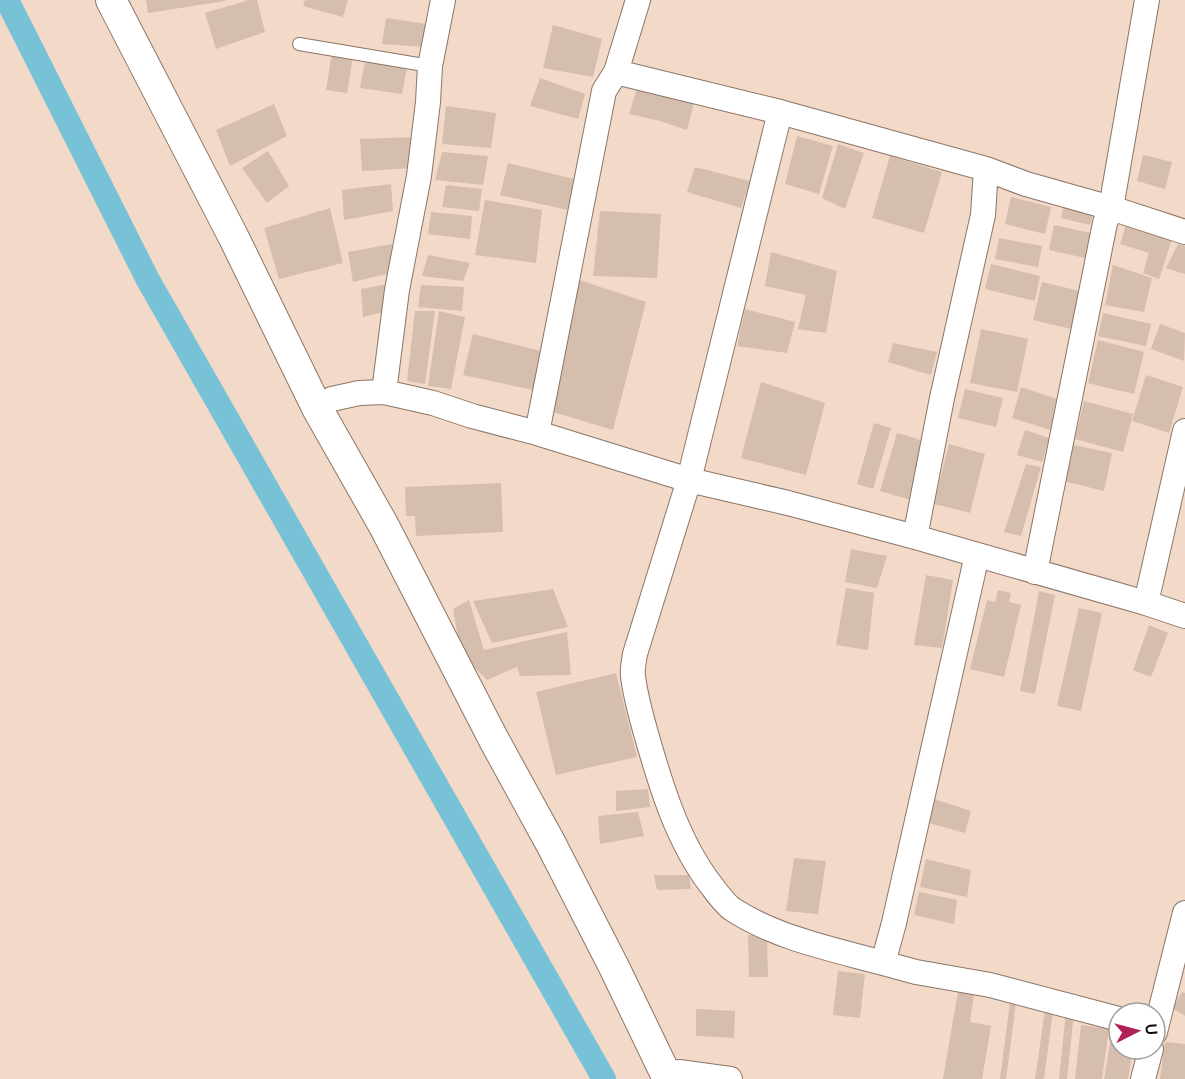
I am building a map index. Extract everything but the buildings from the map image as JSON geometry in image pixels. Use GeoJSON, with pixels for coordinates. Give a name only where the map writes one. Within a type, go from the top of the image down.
{"type":"FeatureCollection","features":[{"type":"Feature","properties":{"kind":"street"},"geometry":{"type":"LineString","coordinates":[[111,0],[234,238],[325,404],[384,526],[614,967],[676,1075],[730,1079]]}},
{"type":"Feature","properties":{"kind":"street"},"geometry":{"type":"LineString","coordinates":[[384,392],[397,290],[420,165],[430,66],[442,0]]}},
{"type":"Feature","properties":{"kind":"street"},"geometry":{"type":"LineString","coordinates":[[537,433],[604,91],[616,72],[638,0]]}},
{"type":"Feature","properties":{"kind":"street"},"geometry":{"type":"LineString","coordinates":[[1035,572],[1105,224],[1111,208],[1147,0]]}},
{"type":"Feature","properties":{"kind":"street"},"geometry":{"type":"LineString","coordinates":[[616,72],[780,112],[986,169],[1026,184],[1185,232]]}},
{"type":"Feature","properties":{"kind":"street"},"geometry":{"type":"LineString","coordinates":[[780,112],[689,480],[635,654],[632,674],[655,764],[675,819],[690,852],[706,879],[730,907],[755,922],[798,939],[915,972],[990,985],[1107,1016]]}},
{"type":"Feature","properties":{"kind":"street"},"geometry":{"type":"LineString","coordinates":[[915,537],[942,398],[983,214],[986,169]]}},
{"type":"Feature","properties":{"kind":"street"},"geometry":{"type":"LineString","coordinates":[[325,404],[359,393],[384,392],[433,403],[472,417],[537,433],[689,480],[788,503],[915,537],[1185,616]]}},
{"type":"Feature","properties":{"kind":"street"},"geometry":{"type":"LineString","coordinates":[[1146,603],[1185,430]]}},
{"type":"Feature","properties":{"kind":"street"},"geometry":{"type":"LineString","coordinates":[[883,963],[977,555]]}},
{"type":"Feature","properties":{"kind":"street"},"geometry":{"type":"LineString","coordinates":[[1163,1001],[1185,913]]}},
{"type":"Feature","properties":{"kind":"street"},"geometry":{"type":"LineString","coordinates":[[1143,1079],[1148,1061]]}},
{"type":"Feature","properties":{"kind":"lane"},"geometry":{"type":"LineString","coordinates":[[299,44],[430,66]]}},
{"type":"Feature","properties":{"kind":"waterway"},"geometry":{"type":"LineString","coordinates":[[7,0],[148,280],[604,1079]]}}]}
